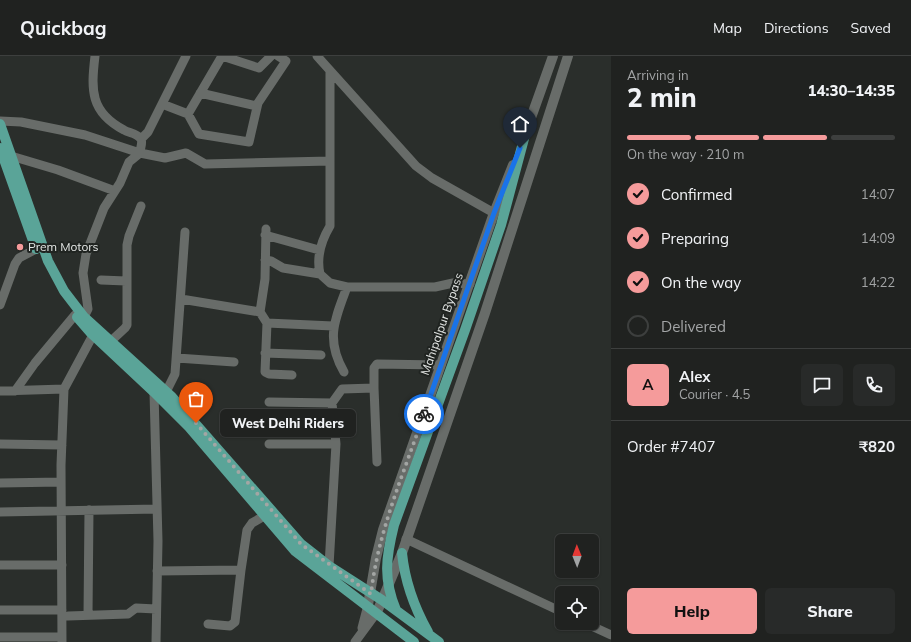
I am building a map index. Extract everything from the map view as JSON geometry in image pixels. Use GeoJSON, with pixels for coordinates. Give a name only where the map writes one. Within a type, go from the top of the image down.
{"type":"FeatureCollection","features":[{"type":"Feature","properties":{"kind":"main road"},"geometry":{"type":"LineString","coordinates":[[0,123],[5,159],[36,249],[54,286],[80,316],[111,341],[166,392],[204,432],[293,536],[329,566],[382,600],[438,642]]}},
{"type":"Feature","properties":{"kind":"main road"},"geometry":{"type":"LineString","coordinates":[[417,642],[401,620],[392,599],[386,576],[388,551],[394,525],[463,337],[501,225],[525,135]]}},
{"type":"Feature","properties":{"kind":"main road"},"geometry":{"type":"LineString","coordinates":[[0,148],[53,273],[93,335],[189,427],[264,516],[296,551],[417,642]]}},
{"type":"Feature","properties":{"kind":"main road"},"geometry":{"type":"LineString","coordinates":[[402,553],[404,574],[409,593],[430,636]]}},
{"type":"Feature","properties":{"kind":"street"},"geometry":{"type":"LineString","coordinates":[[95,56],[92,86],[96,105],[106,117],[118,126],[141,139]]}},
{"type":"Feature","properties":{"kind":"street"},"geometry":{"type":"LineString","coordinates":[[15,391],[35,362],[80,316],[87,314],[88,305],[83,267],[102,214],[129,162],[140,153],[141,139],[148,132],[186,56]]}},
{"type":"Feature","properties":{"kind":"street"},"geometry":{"type":"LineString","coordinates":[[188,114],[222,56],[259,68],[271,56]]}},
{"type":"Feature","properties":{"kind":"street"},"geometry":{"type":"LineString","coordinates":[[162,104],[188,114],[199,134],[249,142],[257,106],[286,61],[278,56]]}},
{"type":"Feature","properties":{"kind":"street"},"geometry":{"type":"LineString","coordinates":[[317,56],[416,166],[432,178],[494,213]]}},
{"type":"Feature","properties":{"kind":"street","name":"Mahipalpur Bypass"},"geometry":{"type":"LineString","coordinates":[[368,605],[376,558],[383,530],[494,213],[525,135],[553,56]]}},
{"type":"Feature","properties":{"kind":"street"},"geometry":{"type":"LineString","coordinates":[[355,642],[360,633],[377,612],[402,553],[485,313],[568,56]]}},
{"type":"Feature","properties":{"kind":"street"},"geometry":{"type":"LineString","coordinates":[[320,274],[319,250],[322,239],[330,226],[330,71]]}},
{"type":"Feature","properties":{"kind":"street"},"geometry":{"type":"LineString","coordinates":[[200,93],[257,106]]}},
{"type":"Feature","properties":{"kind":"street"},"geometry":{"type":"LineString","coordinates":[[0,123],[21,122],[85,135],[140,153],[165,158],[186,153],[205,164],[330,161]]}},
{"type":"Feature","properties":{"kind":"street"},"geometry":{"type":"LineString","coordinates":[[5,159],[58,170],[115,191]]}},
{"type":"Feature","properties":{"kind":"street"},"geometry":{"type":"LineString","coordinates":[[111,341],[127,325],[126,281],[128,241],[141,206]]}},
{"type":"Feature","properties":{"kind":"street"},"geometry":{"type":"LineString","coordinates":[[166,392],[174,378],[177,358],[185,232]]}},
{"type":"Feature","properties":{"kind":"street"},"geometry":{"type":"LineString","coordinates":[[292,374],[266,373],[266,323],[260,312],[265,279],[266,232],[319,250]]}},
{"type":"Feature","properties":{"kind":"street"},"geometry":{"type":"LineString","coordinates":[[0,305],[15,264],[19,258],[36,249]]}},
{"type":"Feature","properties":{"kind":"street"},"geometry":{"type":"LineString","coordinates":[[265,260],[272,261],[283,268],[320,274],[330,283],[347,287],[434,287],[453,283],[470,284]]}},
{"type":"Feature","properties":{"kind":"street"},"geometry":{"type":"LineString","coordinates":[[101,280],[126,281]]}},
{"type":"Feature","properties":{"kind":"street"},"geometry":{"type":"LineString","coordinates":[[344,372],[336,354],[333,326],[347,287]]}},
{"type":"Feature","properties":{"kind":"street"},"geometry":{"type":"LineString","coordinates":[[181,299],[260,312]]}},
{"type":"Feature","properties":{"kind":"street"},"geometry":{"type":"LineString","coordinates":[[266,323],[333,326]]}},
{"type":"Feature","properties":{"kind":"street"},"geometry":{"type":"LineString","coordinates":[[0,636],[62,640],[65,613],[61,511],[64,389],[93,335]]}},
{"type":"Feature","properties":{"kind":"street"},"geometry":{"type":"LineString","coordinates":[[265,352],[321,355]]}},
{"type":"Feature","properties":{"kind":"street"},"geometry":{"type":"LineString","coordinates":[[177,358],[234,362]]}},
{"type":"Feature","properties":{"kind":"street"},"geometry":{"type":"LineString","coordinates":[[377,462],[374,368],[377,364],[441,365]]}},
{"type":"Feature","properties":{"kind":"street"},"geometry":{"type":"LineString","coordinates":[[329,566],[336,444],[332,403],[342,389],[374,388]]}},
{"type":"Feature","properties":{"kind":"street"},"geometry":{"type":"LineString","coordinates":[[0,391],[64,389]]}},
{"type":"Feature","properties":{"kind":"street"},"geometry":{"type":"LineString","coordinates":[[154,392],[157,509],[156,642]]}},
{"type":"Feature","properties":{"kind":"street"},"geometry":{"type":"LineString","coordinates":[[269,402],[332,403]]}},
{"type":"Feature","properties":{"kind":"street"},"geometry":{"type":"LineString","coordinates":[[0,444],[62,445]]}},
{"type":"Feature","properties":{"kind":"street"},"geometry":{"type":"LineString","coordinates":[[269,444],[336,444]]}},
{"type":"Feature","properties":{"kind":"street"},"geometry":{"type":"LineString","coordinates":[[0,483],[61,482]]}},
{"type":"Feature","properties":{"kind":"street"},"geometry":{"type":"LineString","coordinates":[[0,512],[157,509]]}},
{"type":"Feature","properties":{"kind":"street"},"geometry":{"type":"LineString","coordinates":[[88,615],[89,510]]}},
{"type":"Feature","properties":{"kind":"street"},"geometry":{"type":"LineString","coordinates":[[208,624],[230,626],[235,622],[241,570],[248,530],[252,523],[264,516]]}},
{"type":"Feature","properties":{"kind":"street"},"geometry":{"type":"LineString","coordinates":[[406,539],[555,609]]}},
{"type":"Feature","properties":{"kind":"street"},"geometry":{"type":"LineString","coordinates":[[0,566],[62,565]]}},
{"type":"Feature","properties":{"kind":"street"},"geometry":{"type":"LineString","coordinates":[[157,570],[241,570]]}},
{"type":"Feature","properties":{"kind":"street"},"geometry":{"type":"LineString","coordinates":[[360,633],[368,605]]}},
{"type":"Feature","properties":{"kind":"street"},"geometry":{"type":"LineString","coordinates":[[0,610],[88,615],[128,614],[136,608],[156,609]]}},
{"type":"Feature","properties":{"kind":"street"},"geometry":{"type":"LineString","coordinates":[[599,629],[611,635]]}},
{"type":"Feature","properties":{"kind":"way so far"},"geometry":{"type":"LineString","coordinates":[[196,423],[260,499],[301,544],[371,594],[376,558],[383,530],[424,414]]}},
{"type":"Feature","properties":{"kind":"place","name":"Prem Motors"},"geometry":{"type":"Point","coordinates":[20,247]}},
{"type":"Feature","properties":{"kind":"place","name":"West Delhi Riders"},"geometry":{"type":"Point","coordinates":[196,423]}},
{"type":"Feature","properties":{"kind":"route"},"geometry":{"type":"LineString","coordinates":[[424,414],[494,213],[520,148]]}}]}
